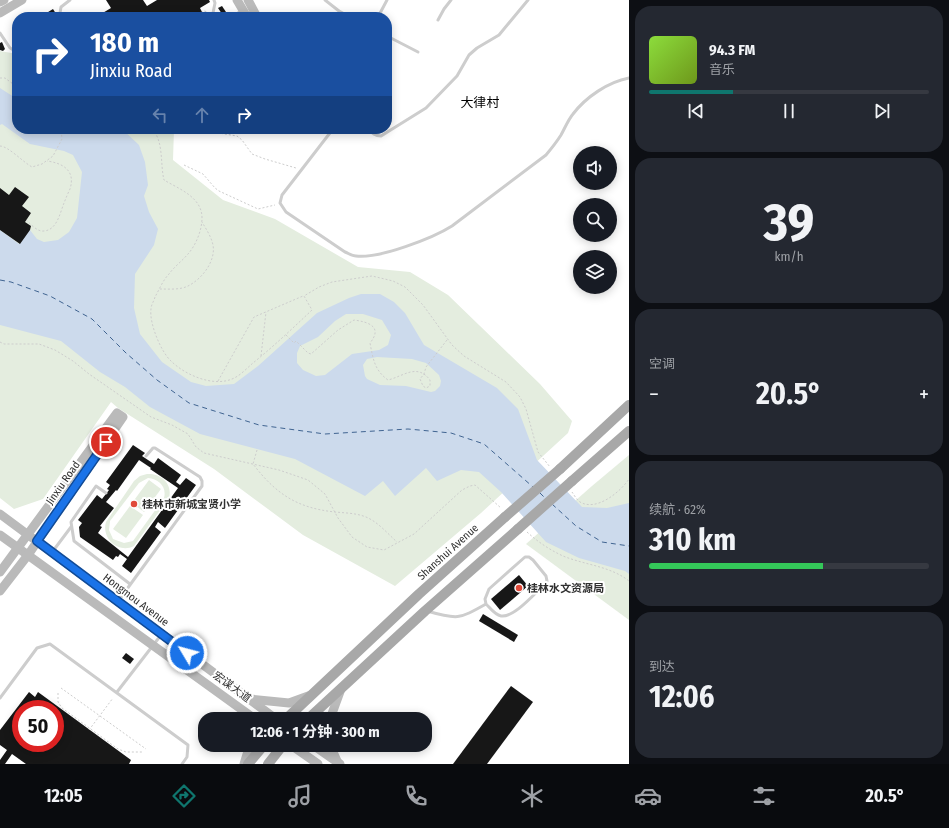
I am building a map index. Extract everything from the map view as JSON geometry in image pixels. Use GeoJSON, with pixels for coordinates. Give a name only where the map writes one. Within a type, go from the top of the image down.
{"type":"FeatureCollection","features":[{"type":"Feature","properties":{"kind":"main road"},"geometry":{"type":"LineString","coordinates":[[0,2],[4,0]]}},
{"type":"Feature","properties":{"kind":"main road"},"geometry":{"type":"LineString","coordinates":[[0,13],[22,0]]}},
{"type":"Feature","properties":{"kind":"main road"},"geometry":{"type":"LineString","coordinates":[[237,0],[243,12]]}},
{"type":"Feature","properties":{"kind":"main road"},"geometry":{"type":"LineString","coordinates":[[248,0],[254,12]]}},
{"type":"Feature","properties":{"kind":"main road","name":"Shanshui Avenue"},"geometry":{"type":"LineString","coordinates":[[293,712],[419,594],[503,512],[629,405]]}},
{"type":"Feature","properties":{"kind":"main road","name":"Jinxiu Road"},"geometry":{"type":"LineString","coordinates":[[0,572],[117,413],[123,417],[28,555],[0,591]]}},
{"type":"Feature","properties":{"kind":"main road"},"geometry":{"type":"LineString","coordinates":[[316,712],[425,611],[523,530],[629,431]]}},
{"type":"Feature","properties":{"kind":"main road","name":"Hongmou Avenue"},"geometry":{"type":"LineString","coordinates":[[0,514],[267,712]]}},
{"type":"Feature","properties":{"kind":"main road","name":"宏谋大道"},"geometry":{"type":"LineString","coordinates":[[0,535],[245,712]]}},
{"type":"Feature","properties":{"kind":"main road"},"geometry":{"type":"LineString","coordinates":[[333,712],[341,689]]}},
{"type":"Feature","properties":{"kind":"main road"},"geometry":{"type":"LineString","coordinates":[[249,699],[289,703],[312,694]]}},
{"type":"Feature","properties":{"kind":"main road"},"geometry":{"type":"LineString","coordinates":[[240,708],[241,712]]}},
{"type":"Feature","properties":{"kind":"main road"},"geometry":{"type":"LineString","coordinates":[[244,764],[248,752]]}},
{"type":"Feature","properties":{"kind":"main road"},"geometry":{"type":"LineString","coordinates":[[248,764],[258,752]]}},
{"type":"Feature","properties":{"kind":"main road"},"geometry":{"type":"LineString","coordinates":[[268,764],[277,752]]}},
{"type":"Feature","properties":{"kind":"main road"},"geometry":{"type":"LineString","coordinates":[[301,752],[318,764]]}},
{"type":"Feature","properties":{"kind":"main road"},"geometry":{"type":"LineString","coordinates":[[323,752],[339,763]]}},
{"type":"Feature","properties":{"kind":"main road"},"geometry":{"type":"LineString","coordinates":[[334,752],[339,763]]}},
{"type":"Feature","properties":{"kind":"lane"},"geometry":{"type":"LineString","coordinates":[[60,12],[61,8],[70,0]]}},
{"type":"Feature","properties":{"kind":"lane"},"geometry":{"type":"LineString","coordinates":[[213,12],[216,3],[214,0]]}},
{"type":"Feature","properties":{"kind":"lane"},"geometry":{"type":"LineString","coordinates":[[325,0],[341,12]]}},
{"type":"Feature","properties":{"kind":"lane"},"geometry":{"type":"LineString","coordinates":[[381,12],[387,0]]}},
{"type":"Feature","properties":{"kind":"lane"},"geometry":{"type":"LineString","coordinates":[[438,20],[451,0]]}},
{"type":"Feature","properties":{"kind":"lane"},"geometry":{"type":"LineString","coordinates":[[392,129],[426,108],[457,76],[469,55],[477,48],[499,35],[528,0]]}},
{"type":"Feature","properties":{"kind":"lane"},"geometry":{"type":"LineString","coordinates":[[0,33],[12,49]]}},
{"type":"Feature","properties":{"kind":"lane"},"geometry":{"type":"LineString","coordinates":[[392,39],[418,52]]}},
{"type":"Feature","properties":{"kind":"lane"},"geometry":{"type":"LineString","coordinates":[[329,134],[282,195],[280,203],[284,210],[293,217],[344,252],[355,256],[364,256],[388,252],[442,232],[464,217],[546,155],[554,146],[573,114],[596,93],[619,80],[629,78]]}},
{"type":"Feature","properties":{"kind":"lane"},"geometry":{"type":"LineString","coordinates":[[373,134],[377,136],[384,134]]}},
{"type":"Feature","properties":{"kind":"lane"},"geometry":{"type":"LineString","coordinates":[[117,601],[202,485],[200,477],[155,448],[153,448],[146,456]]}},
{"type":"Feature","properties":{"kind":"lane"},"geometry":{"type":"LineString","coordinates":[[106,493],[96,486],[71,522],[74,541],[130,584]]}},
{"type":"Feature","properties":{"kind":"lane"},"geometry":{"type":"LineString","coordinates":[[52,553],[72,526]]}},
{"type":"Feature","properties":{"kind":"lane"},"geometry":{"type":"LineString","coordinates":[[525,557],[529,557],[533,560],[546,577],[547,581],[544,585],[510,615],[501,616],[486,604],[485,598],[489,589],[525,557]]}},
{"type":"Feature","properties":{"kind":"lane"},"geometry":{"type":"LineString","coordinates":[[425,611],[448,618],[457,618],[464,616],[486,604]]}},
{"type":"Feature","properties":{"kind":"lane"},"geometry":{"type":"LineString","coordinates":[[117,692],[162,634]]}},
{"type":"Feature","properties":{"kind":"lane"},"geometry":{"type":"LineString","coordinates":[[0,698],[37,648],[50,644],[188,745],[187,757],[182,764]]}},
{"type":"Feature","properties":{"kind":"path"},"geometry":{"type":"LineString","coordinates":[[0,78],[5,78],[12,83]]}},
{"type":"Feature","properties":{"kind":"path"},"geometry":{"type":"LineString","coordinates":[[0,146],[5,146],[23,162],[32,167],[42,164],[53,156],[62,139],[62,134]]}},
{"type":"Feature","properties":{"kind":"path"},"geometry":{"type":"LineString","coordinates":[[156,134],[158,137],[161,170],[164,180],[188,193],[198,204],[202,217],[197,239],[189,253],[168,274],[151,308],[152,322],[164,354],[172,363],[200,380],[218,381],[232,379],[261,357],[312,310],[304,296]]}},
{"type":"Feature","properties":{"kind":"path"},"geometry":{"type":"LineString","coordinates":[[224,134],[237,136],[245,143],[252,154],[302,170]]}},
{"type":"Feature","properties":{"kind":"path"},"geometry":{"type":"LineString","coordinates":[[26,220],[41,231],[46,231],[54,226],[58,220],[70,187],[71,176],[64,166],[58,162],[47,161]]}},
{"type":"Feature","properties":{"kind":"path"},"geometry":{"type":"LineString","coordinates":[[184,165],[203,174],[215,188],[252,208],[264,209],[280,203]]}},
{"type":"Feature","properties":{"kind":"path"},"geometry":{"type":"LineString","coordinates":[[160,289],[174,290],[188,286],[200,277],[208,268],[212,258],[213,246],[208,232],[202,222]]}},
{"type":"Feature","properties":{"kind":"path"},"geometry":{"type":"LineString","coordinates":[[218,381],[254,317],[304,296],[319,287],[332,282],[372,276],[394,281],[405,287],[423,306],[447,340],[464,356],[506,382],[520,397],[526,409],[538,452],[555,468]]}},
{"type":"Feature","properties":{"kind":"path"},"geometry":{"type":"LineString","coordinates":[[261,357],[266,312]]}},
{"type":"Feature","properties":{"kind":"path"},"geometry":{"type":"LineString","coordinates":[[286,334],[294,343],[296,342],[311,354],[338,330],[354,320],[367,322],[374,327],[375,332],[370,343],[374,362],[380,374],[388,380],[397,378],[408,372],[416,371],[424,374],[430,380],[430,386],[426,388],[423,386],[420,379],[424,374],[426,367],[447,340]]}},
{"type":"Feature","properties":{"kind":"path"},"geometry":{"type":"LineString","coordinates":[[0,342],[4,344],[39,344],[54,350],[151,417],[172,425],[188,434],[196,447],[204,453],[279,470],[308,480],[325,494],[334,512],[352,537],[367,547],[384,550],[414,534],[462,490],[470,486],[475,486],[503,512]]}},
{"type":"Feature","properties":{"kind":"path"},"geometry":{"type":"LineString","coordinates":[[253,464],[257,450]]}},
{"type":"Feature","properties":{"kind":"path"},"geometry":{"type":"LineString","coordinates":[[253,464],[261,475],[279,492],[293,502],[307,507],[334,512],[350,513],[366,517],[380,526],[397,543]]}},
{"type":"Feature","properties":{"kind":"path"},"geometry":{"type":"LineString","coordinates":[[571,485],[581,502],[589,504],[598,503],[611,497],[623,487],[629,478]]}},
{"type":"Feature","properties":{"kind":"path"},"geometry":{"type":"LineString","coordinates":[[523,530],[538,542],[562,556],[615,571],[629,581]]}},
{"type":"Feature","properties":{"kind":"path"},"geometry":{"type":"LineString","coordinates":[[61,688],[146,749]]}},
{"type":"Feature","properties":{"kind":"path"},"geometry":{"type":"LineString","coordinates":[[89,729],[117,692]]}},
{"type":"Feature","properties":{"kind":"path"},"geometry":{"type":"LineString","coordinates":[[58,693],[60,706],[89,729],[122,751],[143,752]]}},
{"type":"Feature","properties":{"kind":"shaded area"},"geometry":{"type":"Polygon","coordinates":[[[0,51],[12,53],[12,134],[174,134],[173,160],[223,200],[275,219],[358,267],[410,272],[448,295],[540,384],[572,421],[568,433],[481,513],[395,586],[303,535],[214,469],[118,408],[111,402],[43,499],[14,509],[0,498],[0,51]]]}},
{"type":"Feature","properties":{"kind":"shaded area"},"geometry":{"type":"Polygon","coordinates":[[[629,455],[629,620],[526,544],[629,455]]]}},
{"type":"Feature","properties":{"kind":"shaded area"},"geometry":{"type":"Polygon","coordinates":[[[152,474],[161,477],[169,488],[169,498],[134,546],[123,548],[112,543],[109,539],[106,534],[106,522],[134,481],[140,476],[152,474]],[[148,478],[139,483],[110,521],[109,530],[113,539],[124,543],[133,541],[164,498],[165,494],[163,487],[159,482],[148,478]]]}},
{"type":"Feature","properties":{"kind":"shaded area"},"geometry":{"type":"Polygon","coordinates":[[[149,480],[161,489],[144,512],[132,503],[149,480]]]}},
{"type":"Feature","properties":{"kind":"shaded area"},"geometry":{"type":"Polygon","coordinates":[[[130,506],[143,515],[126,538],[113,529],[130,506]]]}},
{"type":"Feature","properties":{"kind":"water"},"geometry":{"type":"Polygon","coordinates":[[[0,88],[12,96],[12,131],[2,124],[0,125],[0,88]]]}},
{"type":"Feature","properties":{"kind":"water"},"geometry":{"type":"Polygon","coordinates":[[[16,134],[127,134],[139,145],[145,162],[148,185],[144,196],[149,212],[158,229],[154,245],[135,274],[134,308],[140,334],[162,362],[191,382],[206,386],[234,384],[258,366],[317,313],[361,294],[380,294],[394,302],[405,313],[424,345],[497,388],[518,409],[537,460],[582,507],[607,508],[629,503],[629,574],[625,571],[579,558],[546,542],[501,492],[479,472],[461,470],[437,481],[426,468],[395,496],[383,481],[365,496],[295,459],[200,434],[150,407],[125,387],[100,372],[61,341],[0,325],[0,230],[19,244],[30,230],[37,239],[44,242],[58,240],[69,232],[77,218],[82,172],[73,155],[64,151],[30,144],[16,134]],[[346,314],[335,321],[318,337],[300,346],[297,353],[297,363],[303,370],[316,376],[325,375],[352,354],[379,350],[388,345],[391,335],[382,320],[363,314],[346,314]],[[377,357],[367,359],[363,365],[365,376],[367,379],[380,385],[406,386],[431,392],[435,391],[440,386],[441,381],[439,375],[426,363],[412,359],[377,357]]]}},
{"type":"Feature","properties":{"kind":"building"},"geometry":{"type":"Polygon","coordinates":[[[106,0],[143,0],[147,6],[157,0],[209,0],[210,2],[200,8],[202,12],[104,12],[111,8],[106,0]]]}},
{"type":"Feature","properties":{"kind":"building"},"geometry":{"type":"Polygon","coordinates":[[[222,6],[226,12],[221,12],[218,8],[222,6]]]}},
{"type":"Feature","properties":{"kind":"building"},"geometry":{"type":"Polygon","coordinates":[[[53,9],[55,12],[48,12],[53,9]]]}},
{"type":"Feature","properties":{"kind":"building"},"geometry":{"type":"Polygon","coordinates":[[[2,42],[5,49],[3,51],[0,50],[0,43],[2,42]]]}},
{"type":"Feature","properties":{"kind":"building"},"geometry":{"type":"Polygon","coordinates":[[[15,187],[29,197],[22,206],[31,213],[25,222],[31,226],[30,230],[20,244],[0,230],[0,188],[9,195],[15,187]]]}},
{"type":"Feature","properties":{"kind":"building"},"geometry":{"type":"Polygon","coordinates":[[[133,445],[145,453],[142,456],[154,464],[158,458],[181,475],[176,482],[180,485],[186,478],[196,485],[165,528],[158,522],[155,527],[161,532],[131,573],[122,566],[127,559],[120,554],[113,560],[80,537],[79,527],[82,523],[78,520],[97,495],[102,499],[109,490],[107,489],[110,485],[106,482],[133,445]],[[139,460],[117,491],[116,490],[106,502],[114,508],[100,526],[102,527],[98,533],[128,557],[178,488],[150,469],[151,468],[139,460]]]}},
{"type":"Feature","properties":{"kind":"building"},"geometry":{"type":"Polygon","coordinates":[[[519,575],[528,586],[500,610],[491,599],[519,575]]]}},
{"type":"Feature","properties":{"kind":"building"},"geometry":{"type":"Polygon","coordinates":[[[483,614],[518,635],[514,642],[479,621],[483,614]]]}},
{"type":"Feature","properties":{"kind":"building"},"geometry":{"type":"Polygon","coordinates":[[[126,653],[134,659],[130,664],[122,658],[126,653]]]}},
{"type":"Feature","properties":{"kind":"building"},"geometry":{"type":"Polygon","coordinates":[[[511,686],[533,702],[487,764],[453,764],[511,686]]]}},
{"type":"Feature","properties":{"kind":"building"},"geometry":{"type":"Polygon","coordinates":[[[29,692],[35,697],[38,692],[49,700],[23,700],[29,692]]]}},
{"type":"Feature","properties":{"kind":"building"},"geometry":{"type":"Polygon","coordinates":[[[64,711],[131,760],[129,764],[26,764],[12,754],[5,764],[0,764],[0,760],[7,750],[0,745],[0,730],[12,714],[12,752],[64,752],[64,711]]]}},
{"type":"Feature","properties":{"kind":"ferry route"},"geometry":{"type":"LineString","coordinates":[[0,280],[11,282],[50,296],[92,319],[126,353],[157,380],[189,403],[259,425],[325,434],[408,429],[451,433],[484,444],[533,487]]}},
{"type":"Feature","properties":{"kind":"ferry route"},"geometry":{"type":"LineString","coordinates":[[540,493],[545,498]]}},
{"type":"Feature","properties":{"kind":"ferry route"},"geometry":{"type":"LineString","coordinates":[[552,504],[576,526],[602,542],[629,546]]}},
{"type":"Feature","properties":{"kind":"place","name":"桂林市新城宝贤小学"},"geometry":{"type":"Point","coordinates":[134,504]}},
{"type":"Feature","properties":{"kind":"place","name":"桂林水文资源局"},"geometry":{"type":"Point","coordinates":[519,588]}},
{"type":"Feature","properties":{"kind":"district","name":"大律村"},"geometry":{"type":"Point","coordinates":[480,102]}},
{"type":"Feature","properties":{"kind":"route"},"geometry":{"type":"LineString","coordinates":[[106,442],[37,541],[187,653]]}}]}
